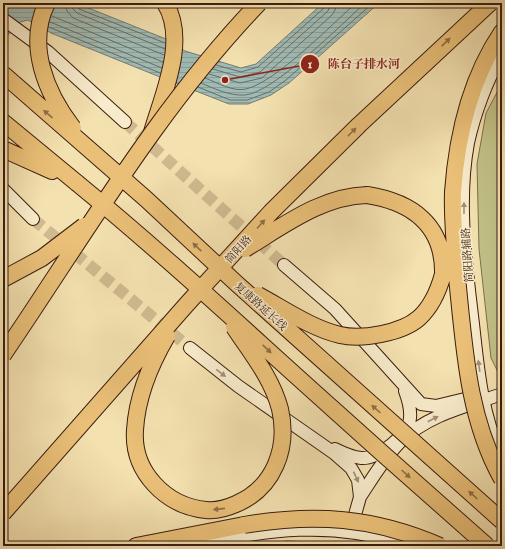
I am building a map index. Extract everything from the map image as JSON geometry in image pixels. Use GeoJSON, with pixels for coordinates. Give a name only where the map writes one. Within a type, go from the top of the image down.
{"type":"FeatureCollection","features":[{"type":"Feature","properties":{"kind":"highway"},"geometry":{"type":"LineString","coordinates":[[47,3],[38,29],[38,49],[43,72],[63,114],[93,152]]}},
{"type":"Feature","properties":{"kind":"highway"},"geometry":{"type":"LineString","coordinates":[[152,133],[175,49],[174,27],[165,3]]}},
{"type":"Feature","properties":{"kind":"highway"},"geometry":{"type":"LineString","coordinates":[[3,355],[152,133],[214,54],[259,3]]}},
{"type":"Feature","properties":{"kind":"highway","name":"简阳路"},"geometry":{"type":"LineString","coordinates":[[3,513],[187,304],[271,212],[359,126],[490,3]]}},
{"type":"Feature","properties":{"kind":"highway"},"geometry":{"type":"LineString","coordinates":[[502,32],[479,75],[468,101],[456,157],[453,193],[456,268],[470,390],[476,419],[492,462],[502,479]]}},
{"type":"Feature","properties":{"kind":"highway","name":"复康路延长线"},"geometry":{"type":"LineString","coordinates":[[3,74],[93,152],[236,283],[502,521]]}},
{"type":"Feature","properties":{"kind":"highway"},"geometry":{"type":"LineString","coordinates":[[3,122],[120,218],[487,546]]}},
{"type":"Feature","properties":{"kind":"highway"},"geometry":{"type":"LineString","coordinates":[[3,149],[77,183]]}},
{"type":"Feature","properties":{"kind":"highway"},"geometry":{"type":"LineString","coordinates":[[229,259],[312,209],[351,195],[367,195],[390,199],[415,211],[432,230],[437,239],[443,260],[443,274],[440,288],[418,319],[399,330],[372,336],[341,336],[316,327],[236,283]]}},
{"type":"Feature","properties":{"kind":"highway"},"geometry":{"type":"LineString","coordinates":[[3,279],[42,258],[77,232],[97,214]]}},
{"type":"Feature","properties":{"kind":"highway"},"geometry":{"type":"LineString","coordinates":[[187,304],[148,371],[138,403],[134,432],[138,456],[148,478],[159,490],[172,500],[206,510],[226,508],[242,501],[264,485],[276,466],[282,442],[280,409],[273,388],[264,371],[218,304]]}},
{"type":"Feature","properties":{"kind":"highway"},"geometry":{"type":"LineString","coordinates":[[136,546],[257,523],[306,517],[334,518],[393,529],[440,546]]}},
{"type":"Feature","properties":{"kind":"main road"},"geometry":{"type":"LineString","coordinates":[[3,20],[20,30],[48,52],[125,122]]}},
{"type":"Feature","properties":{"kind":"main road","name":"简阳路辅路"},"geometry":{"type":"LineString","coordinates":[[502,55],[484,92],[468,142],[464,179],[464,214],[468,278],[483,397],[502,457]]}},
{"type":"Feature","properties":{"kind":"main road"},"geometry":{"type":"LineString","coordinates":[[3,189],[33,219]]}},
{"type":"Feature","properties":{"kind":"main road"},"geometry":{"type":"LineString","coordinates":[[284,265],[335,309],[402,385],[421,404],[428,406],[502,394]]}},
{"type":"Feature","properties":{"kind":"main road"},"geometry":{"type":"LineString","coordinates":[[190,348],[238,386],[319,442],[351,468],[358,480],[360,497]]}},
{"type":"Feature","properties":{"kind":"main road"},"geometry":{"type":"LineString","coordinates":[[319,442],[360,458],[370,458],[387,449],[405,430],[409,423],[410,409],[402,385]]}},
{"type":"Feature","properties":{"kind":"main road"},"geometry":{"type":"LineString","coordinates":[[350,532],[360,497],[392,451],[411,433],[444,414],[502,387]]}},
{"type":"Feature","properties":{"kind":"main road"},"geometry":{"type":"LineString","coordinates":[[190,546],[259,532],[299,529],[350,532],[385,538],[407,546]]}},
{"type":"Feature","properties":{"kind":"green space"},"geometry":{"type":"Polygon","coordinates":[[[502,83],[502,373],[499,374],[491,358],[479,249],[477,164],[486,113],[502,83]]]}},
{"type":"Feature","properties":{"kind":"green space"},"geometry":{"type":"Polygon","coordinates":[[[286,541],[333,543],[364,546],[263,546],[286,541]]]}},
{"type":"Feature","properties":{"kind":"water"},"geometry":{"type":"Polygon","coordinates":[[[3,3],[76,3],[166,39],[185,51],[241,68],[256,64],[323,3],[379,3],[289,83],[271,95],[248,104],[229,104],[51,33],[28,20],[20,22],[3,40],[3,3]]]}},
{"type":"Feature","properties":{"kind":"tunnel"},"geometry":{"type":"LineString","coordinates":[[125,122],[284,265]]}},
{"type":"Feature","properties":{"kind":"tunnel"},"geometry":{"type":"LineString","coordinates":[[33,219],[190,348]]}},
{"type":"Feature","properties":{"kind":"place","name":"陈台子排水河"},"geometry":{"type":"Point","coordinates":[225,80]}}]}
